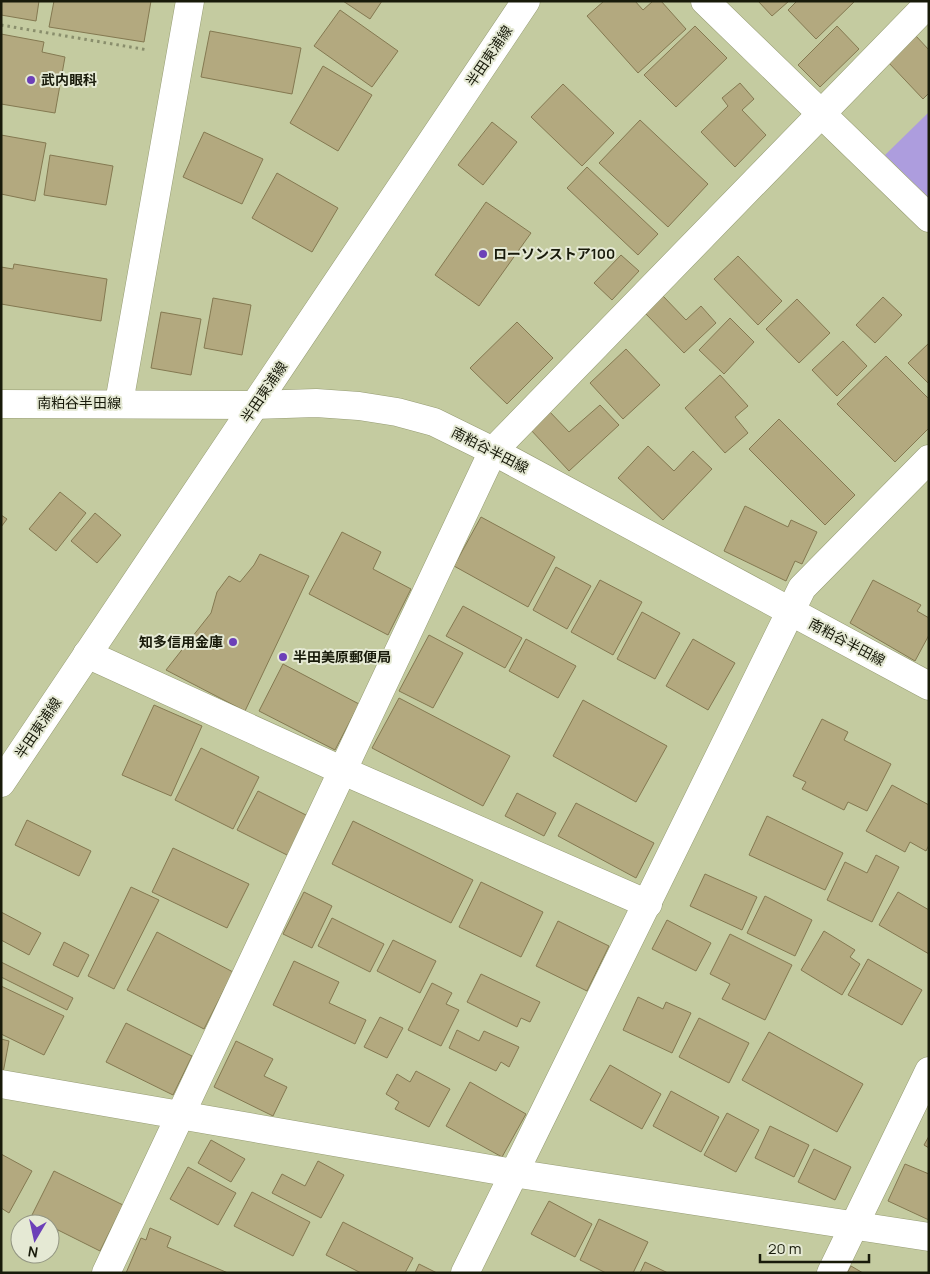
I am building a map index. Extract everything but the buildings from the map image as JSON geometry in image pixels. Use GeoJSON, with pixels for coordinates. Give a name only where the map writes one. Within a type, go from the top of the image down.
{"type":"FeatureCollection","features":[{"type":"Feature","properties":{"kind":"street"},"geometry":{"type":"LineString","coordinates":[[119,403],[190,1]]}},
{"type":"Feature","properties":{"kind":"street","name":"半田東浦線"},"geometry":{"type":"LineString","coordinates":[[1,783],[526,1]]}},
{"type":"Feature","properties":{"kind":"street"},"geometry":{"type":"LineString","coordinates":[[706,1],[929,218]]}},
{"type":"Feature","properties":{"kind":"street"},"geometry":{"type":"LineString","coordinates":[[106,1273],[341,770],[493,451],[929,3]]}},
{"type":"Feature","properties":{"kind":"street","name":"南粕谷半田線"},"geometry":{"type":"LineString","coordinates":[[1,404],[254,405],[316,403],[359,406],[397,412],[434,422],[493,451],[929,686]]}},
{"type":"Feature","properties":{"kind":"street"},"geometry":{"type":"LineString","coordinates":[[465,1273],[648,904],[789,611],[802,588],[929,459]]}},
{"type":"Feature","properties":{"kind":"street"},"geometry":{"type":"LineString","coordinates":[[87,654],[341,770],[648,904]]}},
{"type":"Feature","properties":{"kind":"street"},"geometry":{"type":"LineString","coordinates":[[831,1273],[929,1071]]}},
{"type":"Feature","properties":{"kind":"street"},"geometry":{"type":"LineString","coordinates":[[1,1084],[514,1172],[929,1237]]}},
{"type":"Feature","properties":{"kind":"path"},"geometry":{"type":"LineString","coordinates":[[1,25],[180,56]]}},
{"type":"Feature","properties":{"kind":"shaded area"},"geometry":{"type":"Polygon","coordinates":[[[929,112],[929,198],[885,155],[929,112]]]}},
{"type":"Feature","properties":{"kind":"place","name":"武内眼科"},"geometry":{"type":"Point","coordinates":[31,80]}},
{"type":"Feature","properties":{"kind":"place","name":"ローソンストア100"},"geometry":{"type":"Point","coordinates":[483,254]}},
{"type":"Feature","properties":{"kind":"place","name":"知多信用金庫"},"geometry":{"type":"Point","coordinates":[233,642]}},
{"type":"Feature","properties":{"kind":"place","name":"半田美原郵便局"},"geometry":{"type":"Point","coordinates":[283,657]}}]}
